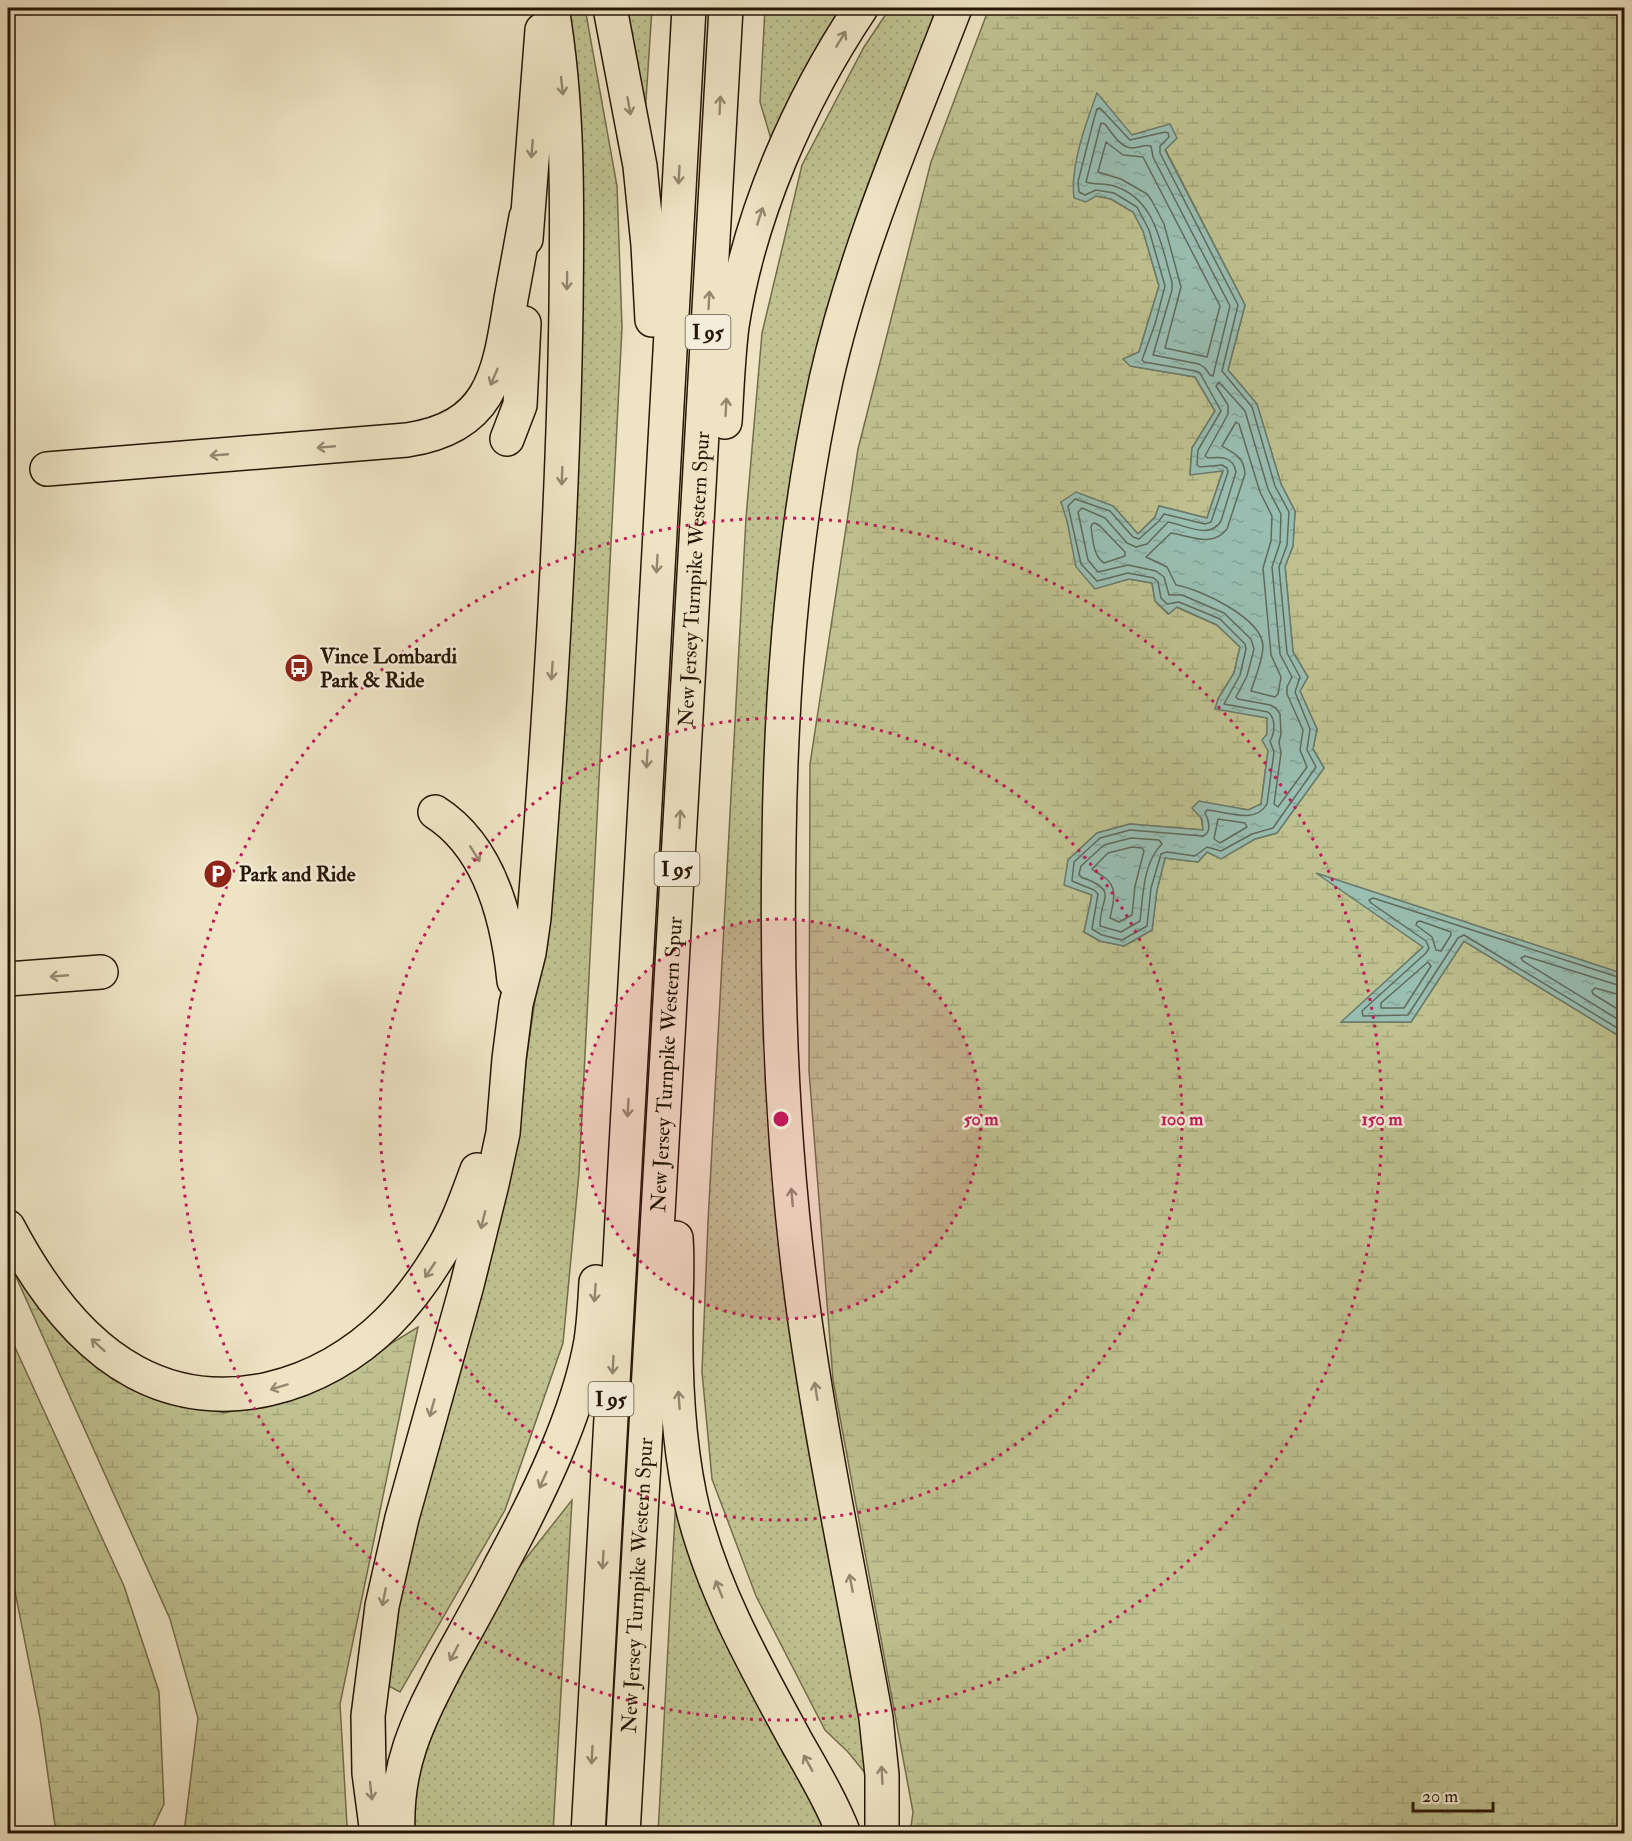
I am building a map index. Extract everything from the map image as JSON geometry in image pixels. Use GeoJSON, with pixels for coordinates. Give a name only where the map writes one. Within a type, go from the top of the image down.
{"type":"FeatureCollection","features":[{"type":"Feature","properties":{"kind":"highway"},"geometry":{"type":"LineString","coordinates":[[507,439],[517,417],[522,393],[526,217],[540,44],[546,8]]}},
{"type":"Feature","properties":{"kind":"highway"},"geometry":{"type":"LineString","coordinates":[[377,1833],[369,1773],[368,1725],[382,1606],[402,1518],[467,1286],[492,1184],[503,1133],[516,1004],[529,953],[534,918],[555,626],[564,435],[567,175],[564,106],[552,8]]}},
{"type":"Feature","properties":{"kind":"highway"},"geometry":{"type":"LineString","coordinates":[[610,8],[633,127],[646,224],[651,283],[660,506]]}},
{"type":"Feature","properties":{"kind":"highway"},"geometry":{"type":"LineString","coordinates":[[691,631],[722,473],[732,329],[742,276],[768,190],[792,132],[818,79],[861,8]]}},
{"type":"Feature","properties":{"kind":"highway"},"geometry":{"type":"LineString","coordinates":[[882,1833],[882,1775],[876,1718],[815,1385],[799,1269],[789,1163],[781,1054],[777,930],[782,735],[792,600],[799,541],[816,428],[830,367],[866,239],[955,8]]}},
{"type":"Feature","properties":{"kind":"highway","name":"New Jersey Turnpike Western Spur"},"geometry":{"type":"LineString","coordinates":[[588,1833],[688,20]]}},
{"type":"Feature","properties":{"kind":"highway","name":"New Jersey Turnpike Western Spur"},"geometry":{"type":"LineString","coordinates":[[623,1833],[725,21]]}},
{"type":"Feature","properties":{"kind":"highway"},"geometry":{"type":"LineString","coordinates":[[47,469],[408,440],[449,429],[471,413],[488,391],[495,377],[504,345],[526,217]]}},
{"type":"Feature","properties":{"kind":"highway"},"geometry":{"type":"LineString","coordinates":[[435,812],[464,836],[489,879],[500,907],[510,946],[516,1004]]}},
{"type":"Feature","properties":{"kind":"highway"},"geometry":{"type":"LineString","coordinates":[[398,1833],[399,1787],[417,1722],[503,1563],[543,1480],[576,1398],[584,1370],[591,1340],[594,1312],[607,1087],[635,965]]}},
{"type":"Feature","properties":{"kind":"highway"},"geometry":{"type":"LineString","coordinates":[[8,979],[101,972]]}},
{"type":"Feature","properties":{"kind":"highway"},"geometry":{"type":"LineString","coordinates":[[8,1227],[44,1286],[73,1321],[101,1349],[135,1372],[156,1382],[203,1395],[252,1393],[276,1388],[325,1368],[349,1354],[387,1323],[422,1281],[449,1238],[468,1195],[479,1165],[509,1059]]}},
{"type":"Feature","properties":{"kind":"highway"},"geometry":{"type":"LineString","coordinates":[[663,1108],[678,1255],[676,1325],[679,1403],[693,1511],[712,1572],[740,1637],[828,1799],[844,1833]]}},
{"type":"Feature","properties":{"kind":"green space"},"geometry":{"type":"Polygon","coordinates":[[[564,8],[585,8],[617,186],[622,327],[579,1173],[563,1343],[505,1510],[400,1692],[387,1685],[406,1551],[513,1151],[552,883],[564,8]]]}},
{"type":"Feature","properties":{"kind":"green space"},"geometry":{"type":"Polygon","coordinates":[[[619,8],[652,8],[644,131],[619,8]]]}},
{"type":"Feature","properties":{"kind":"green space"},"geometry":{"type":"Polygon","coordinates":[[[765,8],[842,8],[771,139],[760,102],[765,8]]]}},
{"type":"Feature","properties":{"kind":"green space"},"geometry":{"type":"Polygon","coordinates":[[[890,8],[943,8],[864,218],[765,816],[870,1779],[848,1752],[825,1730],[756,1596],[712,1479],[702,1372],[746,518],[762,333],[802,165],[864,47],[890,8]]]}},
{"type":"Feature","properties":{"kind":"green space"},"geometry":{"type":"Polygon","coordinates":[[[989,8],[1624,8],[1624,974],[1318,874],[1423,947],[1342,1022],[1411,1022],[1464,941],[1624,1039],[1624,1833],[910,1834],[913,1812],[833,1380],[809,1071],[810,764],[858,449],[931,162],[989,8]],[[1155,129],[1132,135],[1096,196],[1111,199],[1133,212],[1143,231],[1159,286],[1139,352],[1124,359],[1131,366],[1195,377],[1215,411],[1192,448],[1190,474],[1223,470],[1207,518],[1159,506],[1155,517],[1138,534],[1113,506],[1061,502],[1095,588],[1129,579],[1152,583],[1155,601],[1168,614],[1176,607],[1217,625],[1240,647],[1234,673],[1218,699],[1267,718],[1268,751],[1261,804],[1249,810],[1199,802],[1203,830],[1130,824],[1097,833],[1068,860],[1065,885],[1092,895],[1084,932],[1100,941],[1124,946],[1152,930],[1157,890],[1165,858],[1198,862],[1207,852],[1221,858],[1255,839],[1277,833],[1324,768],[1313,749],[1317,729],[1300,691],[1308,677],[1293,652],[1285,566],[1293,546],[1295,511],[1281,484],[1257,404],[1228,370],[1245,305],[1155,129]]]}},
{"type":"Feature","properties":{"kind":"green space"},"geometry":{"type":"Polygon","coordinates":[[[8,1259],[150,1392],[224,1413],[307,1395],[418,1327],[340,1704],[349,1833],[184,1833],[198,1718],[170,1619],[8,1259]]]}},
{"type":"Feature","properties":{"kind":"green space"},"geometry":{"type":"Polygon","coordinates":[[[8,1332],[124,1586],[159,1692],[164,1804],[150,1833],[56,1833],[40,1718],[8,1556],[8,1332]]]}},
{"type":"Feature","properties":{"kind":"green space"},"geometry":{"type":"Polygon","coordinates":[[[677,1478],[830,1833],[658,1834],[677,1478]]]}},
{"type":"Feature","properties":{"kind":"green space"},"geometry":{"type":"Polygon","coordinates":[[[572,1500],[553,1833],[412,1834],[417,1772],[443,1702],[509,1580],[572,1500]]]}},
{"type":"Feature","properties":{"kind":"water"},"geometry":{"type":"Polygon","coordinates":[[[1097,93],[1132,135],[1170,124],[1177,138],[1165,150],[1245,305],[1228,370],[1257,404],[1281,484],[1295,511],[1293,546],[1285,566],[1293,652],[1308,677],[1300,691],[1317,729],[1313,749],[1324,768],[1277,833],[1255,839],[1221,859],[1207,852],[1198,862],[1165,858],[1157,890],[1152,930],[1124,946],[1100,941],[1084,932],[1092,895],[1064,885],[1068,860],[1097,833],[1130,824],[1203,830],[1202,819],[1192,808],[1199,801],[1248,810],[1261,804],[1268,751],[1262,740],[1267,734],[1267,718],[1215,709],[1218,699],[1234,673],[1240,647],[1217,625],[1177,607],[1169,614],[1155,601],[1152,583],[1129,579],[1095,589],[1076,567],[1061,502],[1076,492],[1113,506],[1138,534],[1155,517],[1159,506],[1207,518],[1223,471],[1190,475],[1192,448],[1215,411],[1195,377],[1130,366],[1123,359],[1139,352],[1159,286],[1143,231],[1133,212],[1111,199],[1096,196],[1086,202],[1074,198],[1074,172],[1084,131],[1097,93]]]}},
{"type":"Feature","properties":{"kind":"water"},"geometry":{"type":"Polygon","coordinates":[[[1316,873],[1624,974],[1624,1039],[1464,941],[1411,1022],[1341,1022],[1423,947],[1316,873]]]}},
{"type":"Feature","properties":{"kind":"place","name":"Vince Lombardi Park & Ride"},"geometry":{"type":"Point","coordinates":[299,668]}},
{"type":"Feature","properties":{"kind":"place","name":"Park and Ride"},"geometry":{"type":"Point","coordinates":[218,874]}}]}
